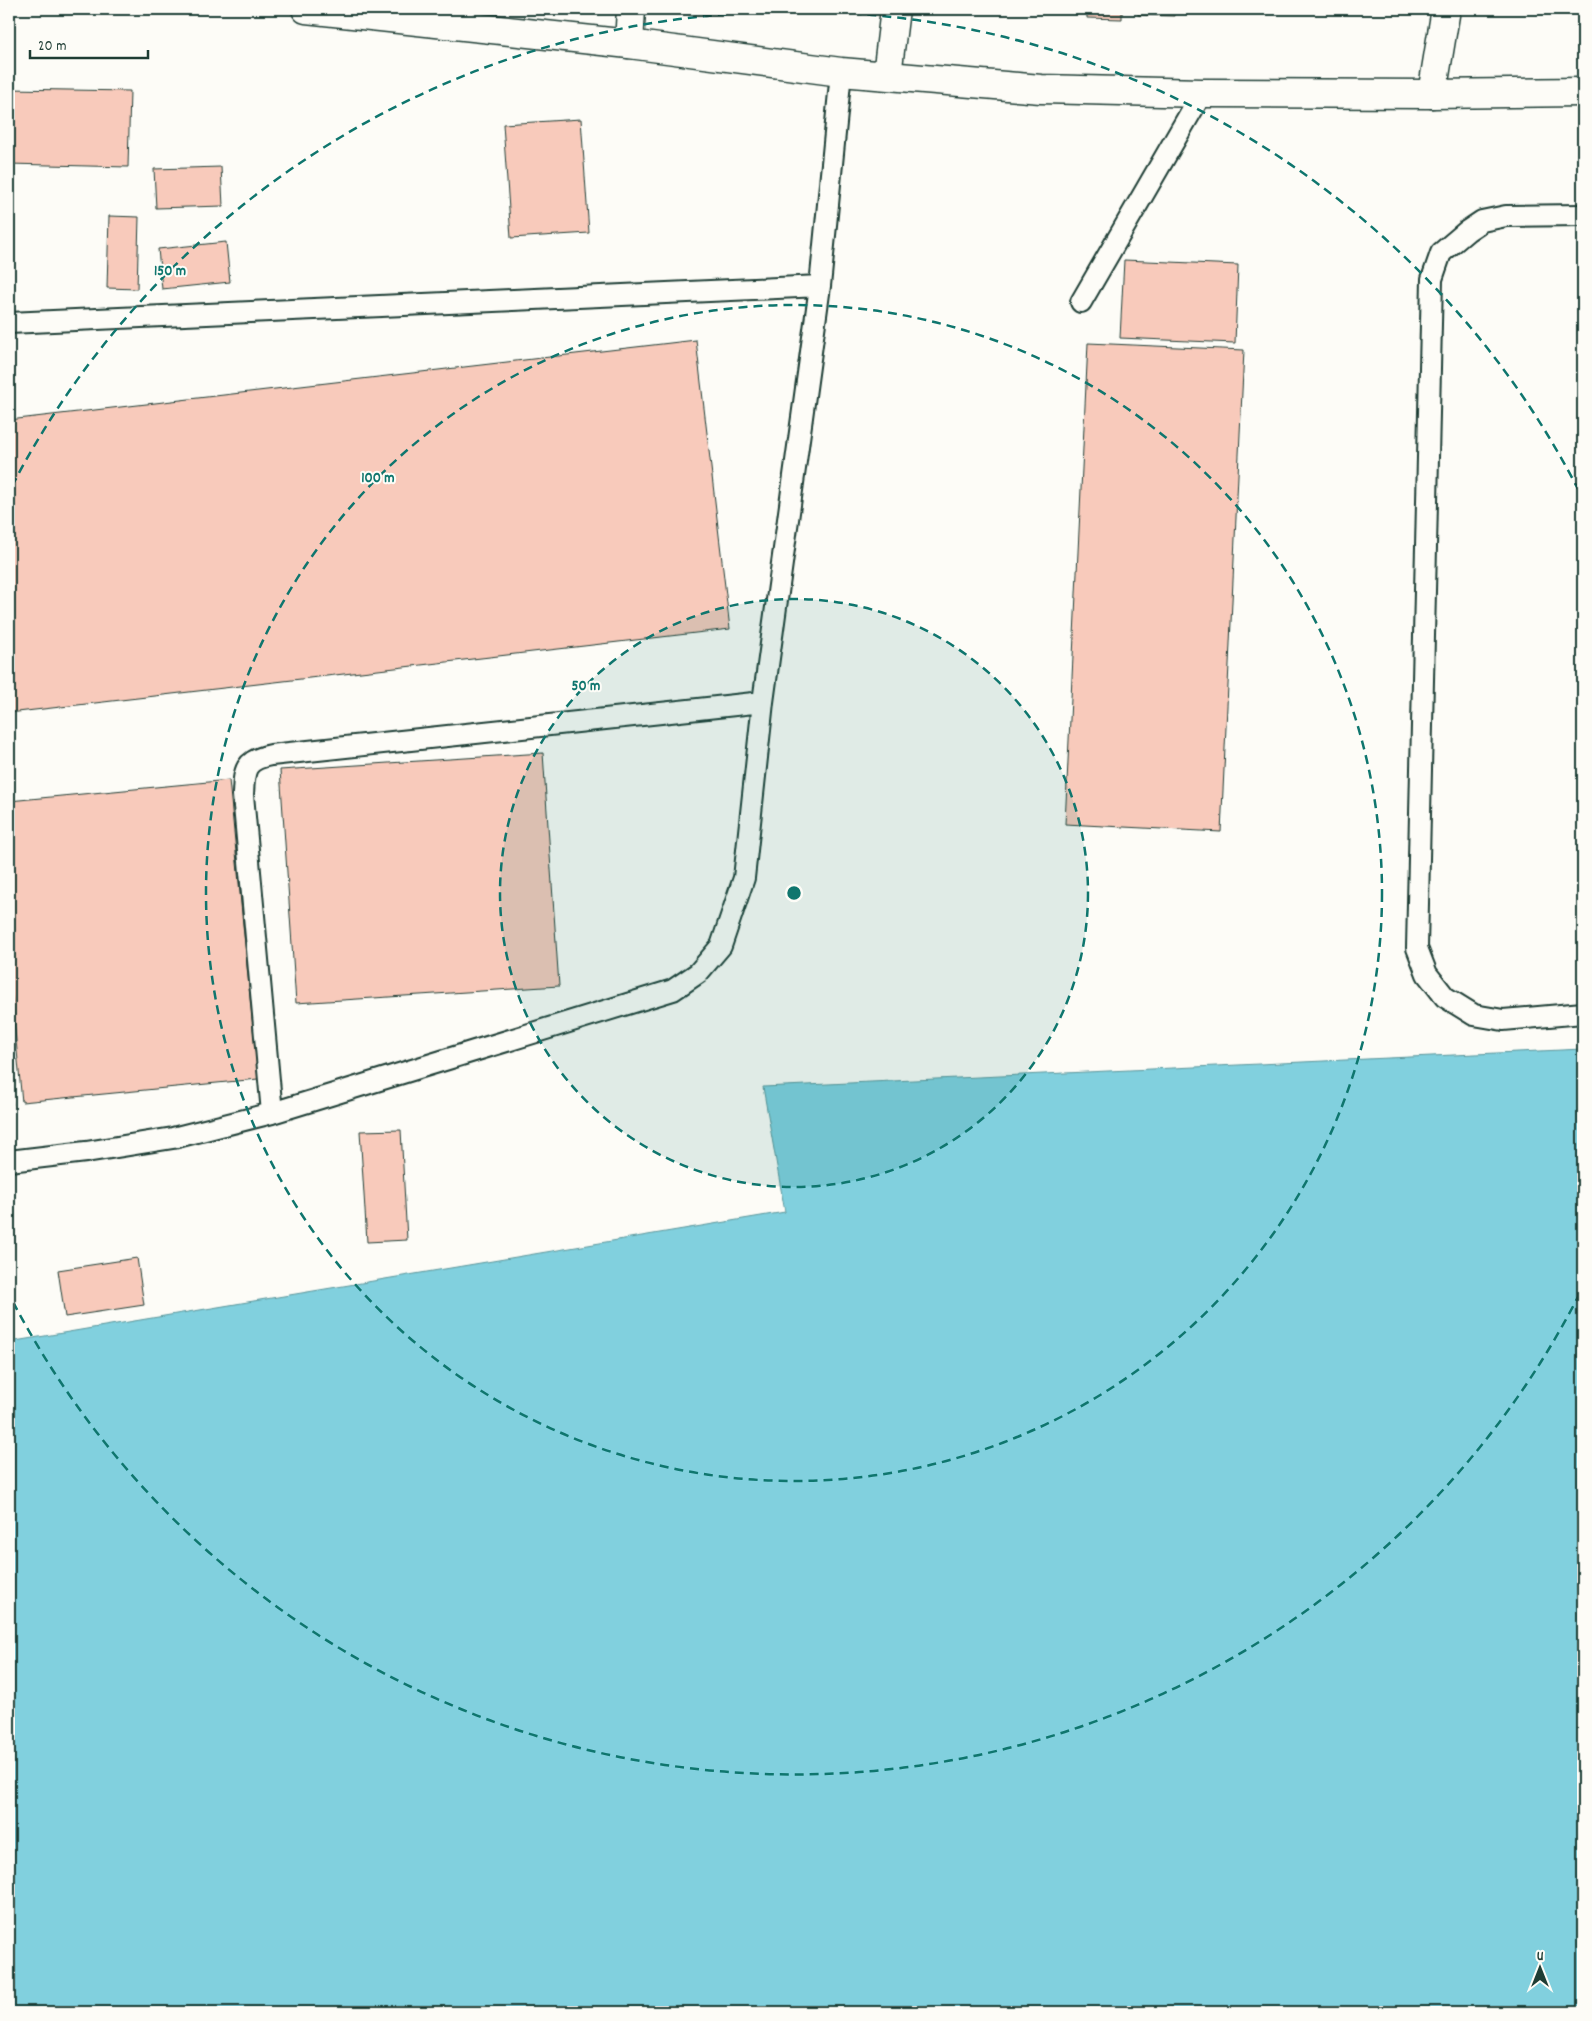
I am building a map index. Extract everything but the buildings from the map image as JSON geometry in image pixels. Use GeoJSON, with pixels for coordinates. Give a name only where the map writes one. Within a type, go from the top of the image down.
{"type":"FeatureCollection","features":[{"type":"Feature","properties":{"kind":"main road"},"geometry":{"type":"LineString","coordinates":[[306,9],[629,44],[841,72],[1042,89],[1202,93],[1432,94],[1583,92]]}},
{"type":"Feature","properties":{"kind":"main road"},"geometry":{"type":"LineString","coordinates":[[629,44],[632,9]]}},
{"type":"Feature","properties":{"kind":"main road"},"geometry":{"type":"LineString","coordinates":[[887,75],[895,9]]}},
{"type":"Feature","properties":{"kind":"main road"},"geometry":{"type":"LineString","coordinates":[[1432,94],[1446,9]]}},
{"type":"Feature","properties":{"kind":"lane"},"geometry":{"type":"LineString","coordinates":[[9,1161],[86,1152],[173,1138],[272,1113],[673,990],[698,973],[721,946],[744,878],[763,702],[820,286],[841,72]]}},
{"type":"Feature","properties":{"kind":"lane"},"geometry":{"type":"LineString","coordinates":[[1081,302],[1202,93]]}},
{"type":"Feature","properties":{"kind":"lane"},"geometry":{"type":"LineString","coordinates":[[1583,215],[1506,216],[1482,221],[1441,253],[1432,279],[1417,948],[1427,974],[1445,997],[1474,1015],[1503,1020],[1583,1013]]}},
{"type":"Feature","properties":{"kind":"lane"},"geometry":{"type":"LineString","coordinates":[[9,323],[820,286]]}},
{"type":"Feature","properties":{"kind":"lane"},"geometry":{"type":"LineString","coordinates":[[272,1113],[243,794],[244,774],[250,762],[258,758],[271,756],[763,702]]}},
{"type":"Feature","properties":{"kind":"water"},"geometry":{"type":"Polygon","coordinates":[[[1583,1049],[1583,2012],[9,2012],[9,1342],[785,1212],[763,1087],[1583,1049]]]}}]}
